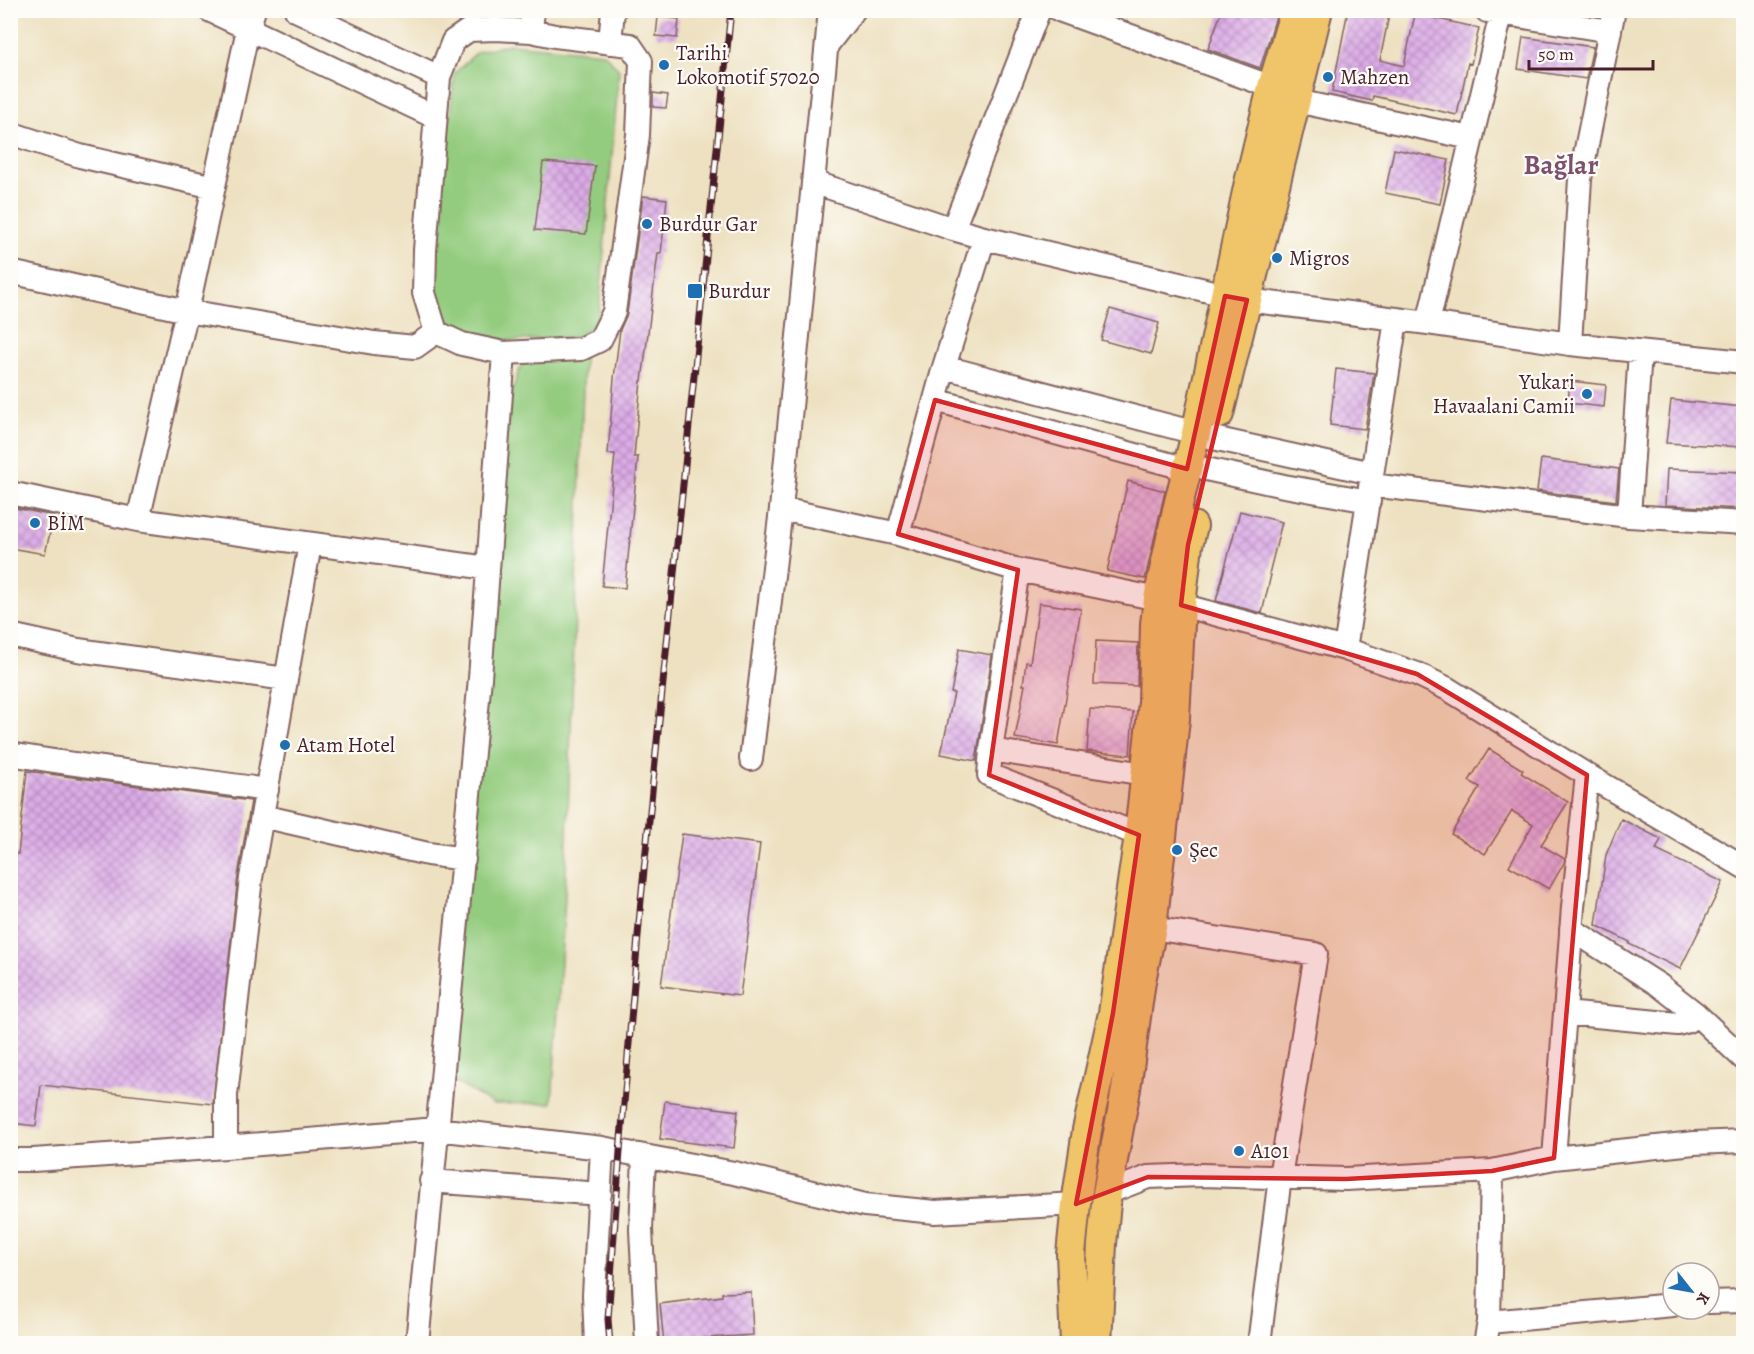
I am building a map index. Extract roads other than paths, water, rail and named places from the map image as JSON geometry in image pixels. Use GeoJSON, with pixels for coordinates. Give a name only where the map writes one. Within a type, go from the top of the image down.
{"type":"FeatureCollection","features":[{"type":"Feature","properties":{"kind":"main road"},"geometry":{"type":"LineString","coordinates":[[1075,1344],[1071,1254],[1076,1204],[1087,1130],[1113,1013],[1140,835],[1153,702],[1155,624],[1169,602],[1188,545],[1197,469],[1284,94],[1295,10]]}},
{"type":"Feature","properties":{"kind":"main road"},"geometry":{"type":"LineString","coordinates":[[1284,94],[1318,10]]}},
{"type":"Feature","properties":{"kind":"main road"},"geometry":{"type":"LineString","coordinates":[[1097,1344],[1107,1193],[1126,1089],[1141,981],[1152,928],[1175,720],[1169,602]]}},
{"type":"Feature","properties":{"kind":"main road"},"geometry":{"type":"LineString","coordinates":[[1076,1204],[1107,1193]]}},
{"type":"Feature","properties":{"kind":"street"},"geometry":{"type":"LineString","coordinates":[[209,10],[251,20],[435,117]]}},
{"type":"Feature","properties":{"kind":"street"},"geometry":{"type":"LineString","coordinates":[[296,10],[439,77]]}},
{"type":"Feature","properties":{"kind":"street"},"geometry":{"type":"LineString","coordinates":[[610,43],[613,10]]}},
{"type":"Feature","properties":{"kind":"street"},"geometry":{"type":"LineString","coordinates":[[751,759],[781,509],[830,10]]}},
{"type":"Feature","properties":{"kind":"street"},"geometry":{"type":"LineString","coordinates":[[827,45],[854,10]]}},
{"type":"Feature","properties":{"kind":"street"},"geometry":{"type":"LineString","coordinates":[[953,229],[1039,10]]}},
{"type":"Feature","properties":{"kind":"street"},"geometry":{"type":"LineString","coordinates":[[1059,10],[1284,94],[1471,138]]}},
{"type":"Feature","properties":{"kind":"street"},"geometry":{"type":"LineString","coordinates":[[1428,323],[1471,138],[1497,11],[1612,21],[1580,179],[1570,344]]}},
{"type":"Feature","properties":{"kind":"street"},"geometry":{"type":"LineString","coordinates":[[138,520],[251,20]]}},
{"type":"Feature","properties":{"kind":"street"},"geometry":{"type":"LineString","coordinates":[[532,21],[555,36],[630,45],[641,60],[638,135],[615,312],[600,340],[581,349],[504,353],[462,344],[436,332],[424,293],[435,117],[439,77],[453,41],[469,30],[496,29],[532,21]]}},
{"type":"Feature","properties":{"kind":"street"},"geometry":{"type":"LineString","coordinates":[[10,133],[80,156],[214,188]]}},
{"type":"Feature","properties":{"kind":"street"},"geometry":{"type":"LineString","coordinates":[[813,182],[984,238],[1236,298],[1570,344],[1743,363]]}},
{"type":"Feature","properties":{"kind":"street"},"geometry":{"type":"LineString","coordinates":[[898,534],[944,367],[984,238]]}},
{"type":"Feature","properties":{"kind":"street"},"geometry":{"type":"LineString","coordinates":[[10,272],[187,311],[374,343],[415,347],[436,332]]}},
{"type":"Feature","properties":{"kind":"street"},"geometry":{"type":"LineString","coordinates":[[1345,649],[1396,320]]}},
{"type":"Feature","properties":{"kind":"street"},"geometry":{"type":"LineString","coordinates":[[1629,516],[1640,352]]}},
{"type":"Feature","properties":{"kind":"street"},"geometry":{"type":"LineString","coordinates":[[417,1344],[480,678],[504,353]]}},
{"type":"Feature","properties":{"kind":"street"},"geometry":{"type":"LineString","coordinates":[[944,367],[1205,435],[1370,486]]}},
{"type":"Feature","properties":{"kind":"street"},"geometry":{"type":"LineString","coordinates":[[935,400],[1197,469],[1284,486],[1370,486],[1629,516],[1743,523]]}},
{"type":"Feature","properties":{"kind":"street"},"geometry":{"type":"LineString","coordinates":[[10,493],[138,520],[489,568]]}},
{"type":"Feature","properties":{"kind":"street"},"geometry":{"type":"LineString","coordinates":[[781,509],[898,534],[1018,570],[1169,602],[1345,649],[1417,674],[1448,689],[1587,775],[1743,867]]}},
{"type":"Feature","properties":{"kind":"street"},"geometry":{"type":"LineString","coordinates":[[226,1148],[227,1084],[251,878],[310,544]]}},
{"type":"Feature","properties":{"kind":"street"},"geometry":{"type":"LineString","coordinates":[[1018,570],[989,775],[1140,835]]}},
{"type":"Feature","properties":{"kind":"street"},"geometry":{"type":"LineString","coordinates":[[10,635],[78,650],[286,679]]}},
{"type":"Feature","properties":{"kind":"street"},"geometry":{"type":"LineString","coordinates":[[991,750],[1145,774]]}},
{"type":"Feature","properties":{"kind":"street"},"geometry":{"type":"LineString","coordinates":[[10,754],[75,765],[189,778],[267,790]]}},
{"type":"Feature","properties":{"kind":"street"},"geometry":{"type":"LineString","coordinates":[[1554,1158],[1571,929],[1587,775]]}},
{"type":"Feature","properties":{"kind":"street"},"geometry":{"type":"LineString","coordinates":[[262,816],[428,854],[464,858]]}},
{"type":"Feature","properties":{"kind":"street"},"geometry":{"type":"LineString","coordinates":[[1152,928],[1316,954],[1280,1177],[1259,1344]]}},
{"type":"Feature","properties":{"kind":"street"},"geometry":{"type":"LineString","coordinates":[[1571,929],[1659,985],[1696,1014],[1743,1059]]}},
{"type":"Feature","properties":{"kind":"street"},"geometry":{"type":"LineString","coordinates":[[1565,1013],[1678,1024],[1688,1021],[1696,1014]]}},
{"type":"Feature","properties":{"kind":"street"},"geometry":{"type":"LineString","coordinates":[[10,1160],[226,1148],[436,1129],[644,1155],[734,1173],[865,1205],[935,1212],[1076,1204]]}},
{"type":"Feature","properties":{"kind":"street"},"geometry":{"type":"LineString","coordinates":[[1107,1193],[1148,1177],[1201,1175],[1346,1179],[1492,1171],[1554,1158],[1694,1143],[1743,1141]]}},
{"type":"Feature","properties":{"kind":"street"},"geometry":{"type":"LineString","coordinates":[[596,1344],[594,1295],[602,1148]]}},
{"type":"Feature","properties":{"kind":"street"},"geometry":{"type":"LineString","coordinates":[[644,1155],[641,1230],[647,1344]]}},
{"type":"Feature","properties":{"kind":"street"},"geometry":{"type":"LineString","coordinates":[[1492,1171],[1487,1333],[1661,1307]]}},
{"type":"Feature","properties":{"kind":"street"},"geometry":{"type":"LineString","coordinates":[[431,1182],[600,1194]]}},
{"type":"Feature","properties":{"kind":"street"},"geometry":{"type":"LineString","coordinates":[[1721,1302],[1743,1301]]}},
{"type":"Feature","properties":{"kind":"railway"},"geometry":{"type":"LineString","coordinates":[[610,1344],[608,1319],[641,900],[731,10]]}},
{"type":"Feature","properties":{"kind":"place","name":"Tarihi Lokomotif 57020"},"geometry":{"type":"Point","coordinates":[664,65]}},
{"type":"Feature","properties":{"kind":"place","name":"Mahzen"},"geometry":{"type":"Point","coordinates":[1328,77]}},
{"type":"Feature","properties":{"kind":"place","name":"Burdur Gar"},"geometry":{"type":"Point","coordinates":[647,224]}},
{"type":"Feature","properties":{"kind":"place","name":"Migros"},"geometry":{"type":"Point","coordinates":[1277,258]}},
{"type":"Feature","properties":{"kind":"place","name":"Burdur"},"geometry":{"type":"Point","coordinates":[695,291]}},
{"type":"Feature","properties":{"kind":"place","name":"Yukari Havaalani Camii"},"geometry":{"type":"Point","coordinates":[1587,394]}},
{"type":"Feature","properties":{"kind":"place","name":"BİM"},"geometry":{"type":"Point","coordinates":[35,523]}},
{"type":"Feature","properties":{"kind":"place","name":"Atam Hotel"},"geometry":{"type":"Point","coordinates":[285,745]}},
{"type":"Feature","properties":{"kind":"place","name":"Şec"},"geometry":{"type":"Point","coordinates":[1177,850]}},
{"type":"Feature","properties":{"kind":"place","name":"A101"},"geometry":{"type":"Point","coordinates":[1239,1151]}},
{"type":"Feature","properties":{"kind":"district","name":"Bağlar"},"geometry":{"type":"Point","coordinates":[1561,165]}}]}
